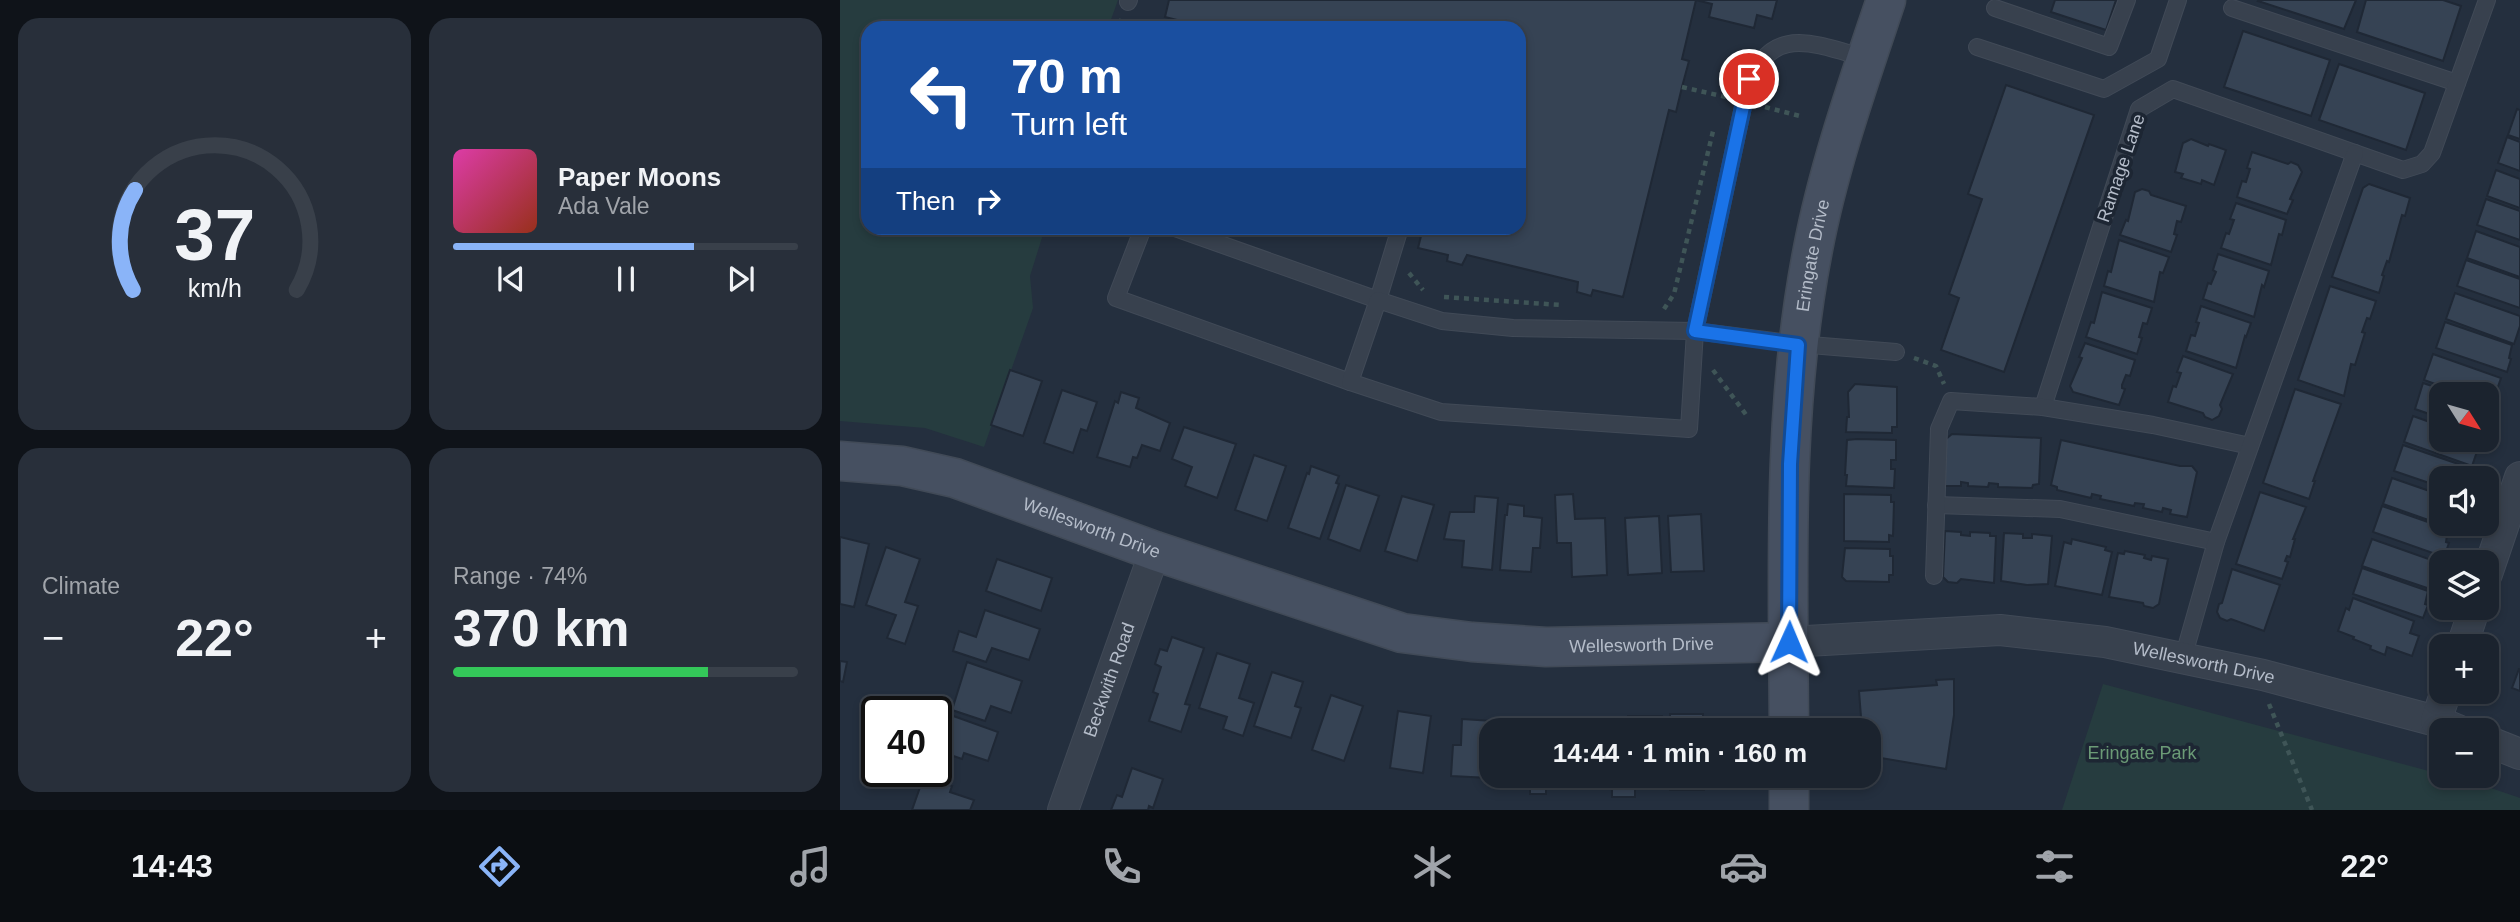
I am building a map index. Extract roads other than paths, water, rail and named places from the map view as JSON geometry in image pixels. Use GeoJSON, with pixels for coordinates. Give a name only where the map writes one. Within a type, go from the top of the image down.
{"type":"FeatureCollection","features":[{"type":"Feature","properties":{"kind":"street","name":"Eringate Drive"},"geometry":{"type":"LineString","coordinates":[[1788,718],[1790,464],[1798,345],[1817,228],[1886,0]]}},
{"type":"Feature","properties":{"kind":"street","name":"Wellesworth Drive"},"geometry":{"type":"LineString","coordinates":[[840,461],[902,466],[955,478],[1155,551],[1402,633],[1472,642],[1546,647],[1789,642],[2000,630],[2105,642],[2183,658],[2263,675],[2429,720]]}},
{"type":"Feature","properties":{"kind":"street"},"geometry":{"type":"LineString","coordinates":[[2495,550],[2520,477]]}},
{"type":"Feature","properties":{"kind":"street","name":"Beckwith Road"},"geometry":{"type":"LineString","coordinates":[[1063,810],[1155,551]]}},
{"type":"Feature","properties":{"kind":"street"},"geometry":{"type":"LineString","coordinates":[[2499,746],[2520,754]]}},
{"type":"Feature","properties":{"kind":"street"},"geometry":{"type":"LineString","coordinates":[[1789,788],[1789,810]]}},
{"type":"Feature","properties":{"kind":"lane"},"geometry":{"type":"LineString","coordinates":[[1995,8],[2109,47],[2127,0]]}},
{"type":"Feature","properties":{"kind":"lane"},"geometry":{"type":"LineString","coordinates":[[1977,47],[2104,89],[2158,59],[2178,0]]}},
{"type":"Feature","properties":{"kind":"lane","name":"Ramage Lane"},"geometry":{"type":"LineString","coordinates":[[2043,407],[2139,109],[2173,89],[2403,170],[2422,164],[2432,153],[2487,0]]}},
{"type":"Feature","properties":{"kind":"lane"},"geometry":{"type":"LineString","coordinates":[[2232,8],[2457,83]]}},
{"type":"Feature","properties":{"kind":"lane"},"geometry":{"type":"LineString","coordinates":[[1140,235],[1116,298],[1350,382],[1441,412],[1689,429],[1695,331],[1744,102],[1754,70],[1767,54],[1787,43],[1823,45],[1867,59]]}},
{"type":"Feature","properties":{"kind":"lane"},"geometry":{"type":"LineString","coordinates":[[2183,658],[2216,542],[2355,153]]}},
{"type":"Feature","properties":{"kind":"lane"},"geometry":{"type":"LineString","coordinates":[[1195,235],[1442,321],[1513,328],[1695,331],[1798,345],[1896,352]]}},
{"type":"Feature","properties":{"kind":"lane"},"geometry":{"type":"LineString","coordinates":[[1350,382],[1378,300],[1395,235]]}},
{"type":"Feature","properties":{"kind":"lane"},"geometry":{"type":"LineString","coordinates":[[1934,576],[1939,429],[1951,401],[2043,407],[2153,425],[2250,446]]}},
{"type":"Feature","properties":{"kind":"lane"},"geometry":{"type":"LineString","coordinates":[[1936,505],[2060,509],[2216,542]]}},
{"type":"Feature","properties":{"kind":"park label","name":"Eringate Park"},"geometry":{"type":"Point","coordinates":[2142,753]}}]}
